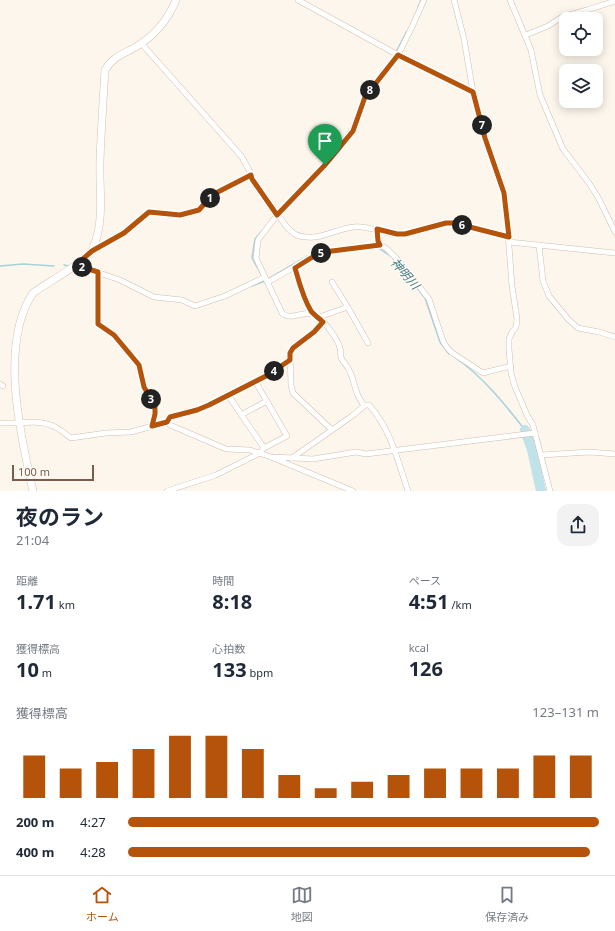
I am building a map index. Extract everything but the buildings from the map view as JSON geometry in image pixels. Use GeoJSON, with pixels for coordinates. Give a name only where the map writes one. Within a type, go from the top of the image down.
{"type":"FeatureCollection","features":[{"type":"Feature","properties":{"kind":"street"},"geometry":{"type":"LineString","coordinates":[[92,251],[100,225],[100,162],[105,70],[110,62],[141,43],[156,31],[167,19],[176,0]]}},
{"type":"Feature","properties":{"kind":"street"},"geometry":{"type":"LineString","coordinates":[[298,0],[398,55],[473,92]]}},
{"type":"Feature","properties":{"kind":"street"},"geometry":{"type":"LineString","coordinates":[[312,313],[285,315],[282,313],[256,258],[258,240],[277,215],[325,165],[353,131],[365,97],[398,55],[424,0]]}},
{"type":"Feature","properties":{"kind":"street"},"geometry":{"type":"LineString","coordinates":[[454,0],[464,40],[473,92],[485,138],[504,193],[512,286],[517,320],[516,327],[509,339],[511,366],[515,387],[533,425],[542,455],[550,491]]}},
{"type":"Feature","properties":{"kind":"street"},"geometry":{"type":"LineString","coordinates":[[510,0],[531,50],[540,95],[563,149],[589,183],[599,199],[615,232]]}},
{"type":"Feature","properties":{"kind":"street"},"geometry":{"type":"LineString","coordinates":[[526,35],[548,26],[562,17],[615,1]]}},
{"type":"Feature","properties":{"kind":"street"},"geometry":{"type":"LineString","coordinates":[[141,43],[242,157],[252,179],[277,215],[292,233],[313,238],[342,228],[364,227],[397,234],[405,234],[446,223],[454,223],[509,239],[539,245],[615,253]]}},
{"type":"Feature","properties":{"kind":"street"},"geometry":{"type":"LineString","coordinates":[[15,312],[19,306],[33,293],[76,265],[92,251],[124,233],[149,212],[180,215],[199,210],[212,195],[251,175]]}},
{"type":"Feature","properties":{"kind":"street"},"geometry":{"type":"LineString","coordinates":[[377,229],[378,241],[380,245]]}},
{"type":"Feature","properties":{"kind":"street"},"geometry":{"type":"LineString","coordinates":[[76,265],[120,280],[154,296],[182,300],[195,306],[267,280],[295,268],[319,253],[380,245],[387,249],[400,262],[429,299],[443,341],[451,352],[483,373],[511,366]]}},
{"type":"Feature","properties":{"kind":"street"},"geometry":{"type":"LineString","coordinates":[[539,245],[543,281],[550,296],[568,318],[578,328],[615,337]]}},
{"type":"Feature","properties":{"kind":"street"},"geometry":{"type":"LineString","coordinates":[[295,268],[300,286],[312,313],[332,332],[341,348],[341,357],[350,371],[357,393],[364,406]]}},
{"type":"Feature","properties":{"kind":"street"},"geometry":{"type":"LineString","coordinates":[[98,272],[98,324],[114,335],[139,365],[144,387],[155,406],[152,426]]}},
{"type":"Feature","properties":{"kind":"street"},"geometry":{"type":"LineString","coordinates":[[332,282],[368,343]]}},
{"type":"Feature","properties":{"kind":"street"},"geometry":{"type":"LineString","coordinates":[[332,430],[293,393],[291,385],[290,353],[293,348],[314,332],[321,320],[348,307]]}},
{"type":"Feature","properties":{"kind":"street"},"geometry":{"type":"LineString","coordinates":[[0,423],[12,420],[47,424],[54,426],[71,438],[106,433],[131,432],[167,422],[170,417],[197,410],[268,375],[290,360]]}},
{"type":"Feature","properties":{"kind":"street"},"geometry":{"type":"LineString","coordinates":[[167,491],[216,475],[260,453],[264,448],[287,436],[255,381]]}},
{"type":"Feature","properties":{"kind":"street"},"geometry":{"type":"LineString","coordinates":[[228,395],[264,448]]}},
{"type":"Feature","properties":{"kind":"street"},"geometry":{"type":"LineString","coordinates":[[241,415],[266,401]]}},
{"type":"Feature","properties":{"kind":"street"},"geometry":{"type":"LineString","coordinates":[[292,458],[364,406],[369,405],[377,413],[384,425],[395,451],[408,491]]}},
{"type":"Feature","properties":{"kind":"street"},"geometry":{"type":"LineString","coordinates":[[12,420],[33,491]]}},
{"type":"Feature","properties":{"kind":"street"},"geometry":{"type":"LineString","coordinates":[[167,422],[170,425],[226,449],[250,450],[260,453],[353,491]]}},
{"type":"Feature","properties":{"kind":"street"},"geometry":{"type":"LineString","coordinates":[[271,457],[314,458],[356,452],[366,454],[535,433]]}},
{"type":"Feature","properties":{"kind":"street"},"geometry":{"type":"LineString","coordinates":[[542,455],[589,452],[615,454]]}},
{"type":"Feature","properties":{"kind":"waterway"},"geometry":{"type":"LineString","coordinates":[[418,7],[421,0]]}},
{"type":"Feature","properties":{"kind":"waterway"},"geometry":{"type":"LineString","coordinates":[[397,50],[407,31]]}},
{"type":"Feature","properties":{"kind":"waterway"},"geometry":{"type":"LineString","coordinates":[[338,145],[352,126]]}},
{"type":"Feature","properties":{"kind":"waterway"},"geometry":{"type":"LineString","coordinates":[[261,274],[252,258],[255,239],[262,231]]}},
{"type":"Feature","properties":{"kind":"waterway","name":"神明川"},"geometry":{"type":"LineString","coordinates":[[268,279],[318,250],[364,245]]}},
{"type":"Feature","properties":{"kind":"waterway","name":"神明川"},"geometry":{"type":"LineString","coordinates":[[377,247],[392,257],[425,298],[440,342],[449,354]]}},
{"type":"Feature","properties":{"kind":"waterway","name":"神明川"},"geometry":{"type":"LineString","coordinates":[[0,266],[23,264],[54,266]]}},
{"type":"Feature","properties":{"kind":"waterway","name":"神明川"},"geometry":{"type":"LineString","coordinates":[[64,265],[69,266]]}},
{"type":"Feature","properties":{"kind":"waterway","name":"神明川"},"geometry":{"type":"LineString","coordinates":[[252,286],[265,281]]}},
{"type":"Feature","properties":{"kind":"waterway","name":"神明川"},"geometry":{"type":"LineString","coordinates":[[456,358],[485,383],[525,430]]}},
{"type":"Feature","properties":{"kind":"waterway","name":"神明川"},"geometry":{"type":"LineString","coordinates":[[525,430],[532,450],[541,491]]}},
{"type":"Feature","properties":{"kind":"route"},"geometry":{"type":"LineString","coordinates":[[398,55],[473,92],[485,138],[504,193],[509,237],[461,224],[446,223],[405,234],[397,234],[377,229],[378,241],[380,245],[319,253],[295,268],[300,286],[312,313],[318,316],[323,322],[314,332],[293,348],[290,353],[290,360],[268,375],[209,405],[197,410],[170,417],[167,422],[152,426],[155,406],[144,387],[139,365],[114,335],[98,324],[98,272],[76,265],[92,251],[124,233],[149,212],[180,215],[199,210],[212,195],[251,175],[252,179],[277,215],[325,165],[353,131],[365,97],[398,55]]}}]}
